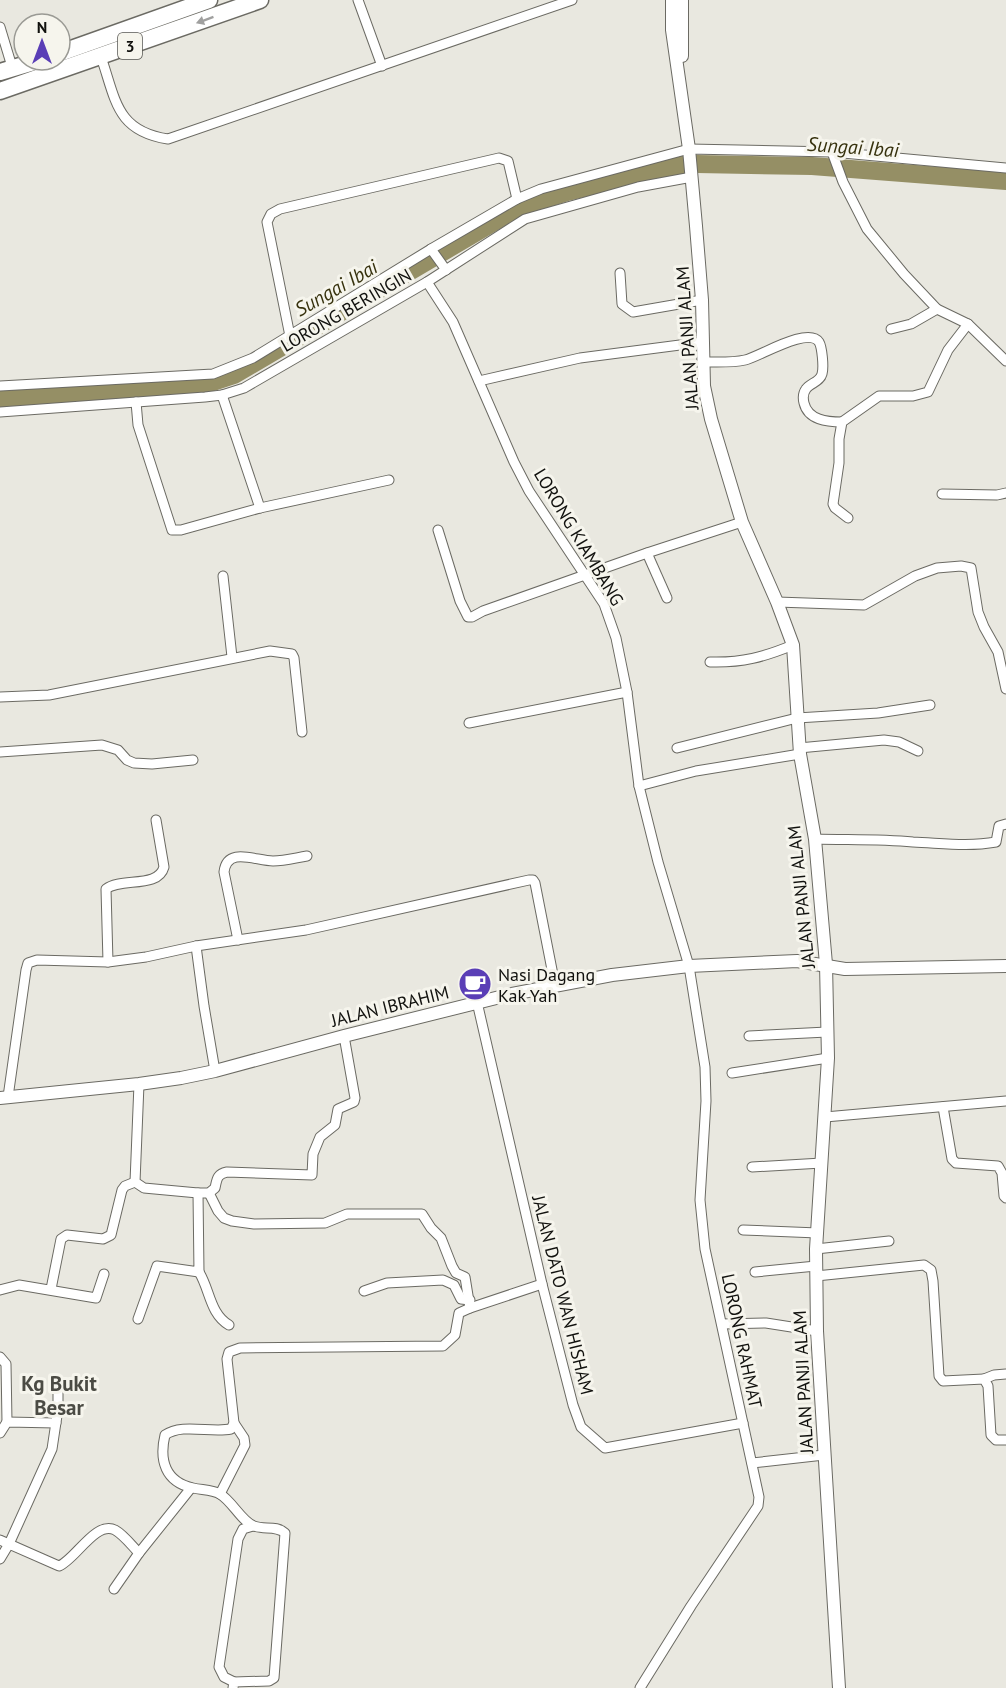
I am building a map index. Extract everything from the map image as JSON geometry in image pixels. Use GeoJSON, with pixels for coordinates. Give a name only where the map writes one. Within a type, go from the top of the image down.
{"type":"FeatureCollection","features":[{"type":"Feature","properties":{"kind":"highway","name":"3"},"geometry":{"type":"LineString","coordinates":[[0,93],[260,0]]}},
{"type":"Feature","properties":{"kind":"highway","name":"3"},"geometry":{"type":"LineString","coordinates":[[72,49],[199,2]]}},
{"type":"Feature","properties":{"kind":"main road","name":"JALAN PANJI ALAM"},"geometry":{"type":"LineString","coordinates":[[672,0],[672,30],[692,177],[702,300],[705,386],[711,419],[742,522],[793,645],[800,751],[815,839],[826,964],[828,1058],[816,1249],[817,1331],[839,1688]]}},
{"type":"Feature","properties":{"kind":"main road","name":"JALAN PANJI ALAM"},"geometry":{"type":"LineString","coordinates":[[682,0],[684,120]]}},
{"type":"Feature","properties":{"kind":"main road","name":"JALAN IBRAHIM"},"geometry":{"type":"LineString","coordinates":[[4,1098],[139,1084],[215,1071],[477,1002],[555,985],[689,966],[796,961],[826,964],[845,969],[1006,966]]}},
{"type":"Feature","properties":{"kind":"street"},"geometry":{"type":"LineString","coordinates":[[358,0],[382,66]]}},
{"type":"Feature","properties":{"kind":"street"},"geometry":{"type":"LineString","coordinates":[[101,57],[118,107],[125,120],[134,129],[150,136],[168,139],[572,0]]}},
{"type":"Feature","properties":{"kind":"street"},"geometry":{"type":"LineString","coordinates":[[0,27],[4,72]]}},
{"type":"Feature","properties":{"kind":"street"},"geometry":{"type":"LineString","coordinates":[[0,386],[213,374],[253,358],[517,199],[541,189],[689,149],[832,152],[1006,168]]}},
{"type":"Feature","properties":{"kind":"street"},"geometry":{"type":"LineString","coordinates":[[832,152],[843,181],[867,229],[904,274],[937,309],[968,324],[1006,361]]}},
{"type":"Feature","properties":{"kind":"street"},"geometry":{"type":"LineString","coordinates":[[290,336],[267,222],[271,214],[280,209],[499,158],[508,161],[517,199]]}},
{"type":"Feature","properties":{"kind":"street","name":"LORONG BERINGIN"},"geometry":{"type":"LineString","coordinates":[[0,412],[222,395],[244,388],[427,282],[443,267],[525,219],[638,187],[692,177]]}},
{"type":"Feature","properties":{"kind":"street"},"geometry":{"type":"LineString","coordinates":[[432,251],[443,267]]}},
{"type":"Feature","properties":{"kind":"street"},"geometry":{"type":"LineString","coordinates":[[620,273],[622,304],[633,312],[702,300]]}},
{"type":"Feature","properties":{"kind":"street","name":"LORONG KIAMBANG"},"geometry":{"type":"LineString","coordinates":[[427,282],[453,322],[529,491],[604,604],[616,638],[627,692],[639,786],[658,862],[689,966]]}},
{"type":"Feature","properties":{"kind":"street"},"geometry":{"type":"LineString","coordinates":[[891,329],[911,324],[937,309]]}},
{"type":"Feature","properties":{"kind":"street"},"geometry":{"type":"LineString","coordinates":[[704,362],[744,361],[787,342],[811,337],[817,339],[820,344],[823,373],[805,390],[803,399],[806,409],[814,417],[827,422],[842,422],[879,396],[913,396],[928,392],[948,350],[968,324]]}},
{"type":"Feature","properties":{"kind":"street"},"geometry":{"type":"LineString","coordinates":[[479,381],[580,358],[703,342]]}},
{"type":"Feature","properties":{"kind":"street"},"geometry":{"type":"LineString","coordinates":[[222,395],[260,508]]}},
{"type":"Feature","properties":{"kind":"street"},"geometry":{"type":"LineString","coordinates":[[136,402],[138,425],[172,530],[181,530],[260,508],[389,480]]}},
{"type":"Feature","properties":{"kind":"street"},"geometry":{"type":"LineString","coordinates":[[842,422],[833,504],[848,518]]}},
{"type":"Feature","properties":{"kind":"street"},"geometry":{"type":"LineString","coordinates":[[942,494],[996,495],[1006,493]]}},
{"type":"Feature","properties":{"kind":"street"},"geometry":{"type":"LineString","coordinates":[[438,530],[460,601],[468,617],[472,617],[586,574],[742,522]]}},
{"type":"Feature","properties":{"kind":"street"},"geometry":{"type":"LineString","coordinates":[[647,553],[667,598]]}},
{"type":"Feature","properties":{"kind":"street"},"geometry":{"type":"LineString","coordinates":[[777,602],[864,605],[915,576],[937,568],[961,566],[971,568],[978,612],[998,652],[1006,688]]}},
{"type":"Feature","properties":{"kind":"street"},"geometry":{"type":"LineString","coordinates":[[223,576],[232,657]]}},
{"type":"Feature","properties":{"kind":"street"},"geometry":{"type":"LineString","coordinates":[[710,662],[732,663],[765,657],[793,645]]}},
{"type":"Feature","properties":{"kind":"street"},"geometry":{"type":"LineString","coordinates":[[0,697],[49,695],[270,651],[292,654],[294,658],[302,732]]}},
{"type":"Feature","properties":{"kind":"street"},"geometry":{"type":"LineString","coordinates":[[469,723],[627,692]]}},
{"type":"Feature","properties":{"kind":"street"},"geometry":{"type":"LineString","coordinates":[[677,748],[797,718],[878,713],[930,705]]}},
{"type":"Feature","properties":{"kind":"street"},"geometry":{"type":"LineString","coordinates":[[639,786],[696,771],[800,751],[884,740],[899,742],[918,751]]}},
{"type":"Feature","properties":{"kind":"street"},"geometry":{"type":"LineString","coordinates":[[0,752],[102,745],[118,750],[127,760],[134,763],[152,764],[193,760]]}},
{"type":"Feature","properties":{"kind":"street"},"geometry":{"type":"LineString","coordinates":[[108,962],[106,889],[115,884],[150,880],[160,876],[163,872],[156,820]]}},
{"type":"Feature","properties":{"kind":"street"},"geometry":{"type":"LineString","coordinates":[[815,839],[961,846],[971,843],[996,842],[999,826],[1006,824]]}},
{"type":"Feature","properties":{"kind":"street"},"geometry":{"type":"LineString","coordinates":[[238,940],[224,872],[225,864],[230,858],[240,856],[261,861],[280,861],[307,856]]}},
{"type":"Feature","properties":{"kind":"street"},"geometry":{"type":"LineString","coordinates":[[4,1098],[28,963],[37,960],[108,962],[146,957],[196,946],[306,930],[533,880],[555,985]]}},
{"type":"Feature","properties":{"kind":"street"},"geometry":{"type":"LineString","coordinates":[[196,946],[215,1071]]}},
{"type":"Feature","properties":{"kind":"street","name":"LORONG RAHMAT"},"geometry":{"type":"LineString","coordinates":[[640,1688],[691,1606],[758,1506],[759,1497],[705,1250],[700,1180],[706,1101],[705,1067],[689,966]]}},
{"type":"Feature","properties":{"kind":"street","name":"JALAN DATO WAN HISHAM"},"geometry":{"type":"LineString","coordinates":[[477,1002],[542,1284],[581,1428],[605,1448],[743,1423]]}},
{"type":"Feature","properties":{"kind":"street"},"geometry":{"type":"LineString","coordinates":[[749,1036],[827,1032]]}},
{"type":"Feature","properties":{"kind":"street"},"geometry":{"type":"LineString","coordinates":[[135,1182],[144,1188],[209,1193],[215,1188],[217,1178],[221,1173],[312,1175],[313,1154],[320,1137],[335,1125],[338,1109],[354,1102],[355,1098],[344,1036]]}},
{"type":"Feature","properties":{"kind":"street"},"geometry":{"type":"LineString","coordinates":[[732,1072],[828,1058]]}},
{"type":"Feature","properties":{"kind":"street"},"geometry":{"type":"LineString","coordinates":[[135,1182],[139,1084]]}},
{"type":"Feature","properties":{"kind":"street"},"geometry":{"type":"LineString","coordinates":[[825,1117],[1006,1101]]}},
{"type":"Feature","properties":{"kind":"street"},"geometry":{"type":"LineString","coordinates":[[943,1107],[951,1160],[956,1163],[998,1166],[1002,1173],[1006,1198]]}},
{"type":"Feature","properties":{"kind":"street"},"geometry":{"type":"LineString","coordinates":[[752,1167],[822,1163]]}},
{"type":"Feature","properties":{"kind":"street"},"geometry":{"type":"LineString","coordinates":[[51,1289],[62,1239],[67,1235],[103,1239],[111,1235],[122,1190],[125,1186],[135,1182]]}},
{"type":"Feature","properties":{"kind":"street"},"geometry":{"type":"LineString","coordinates":[[198,1193],[199,1272],[207,1284],[214,1308],[229,1325]]}},
{"type":"Feature","properties":{"kind":"street"},"geometry":{"type":"LineString","coordinates":[[209,1193],[224,1218],[254,1224],[324,1222],[347,1214],[422,1214],[441,1238],[456,1273],[465,1278],[470,1304]]}},
{"type":"Feature","properties":{"kind":"street"},"geometry":{"type":"LineString","coordinates":[[743,1230],[818,1233]]}},
{"type":"Feature","properties":{"kind":"street"},"geometry":{"type":"LineString","coordinates":[[816,1249],[889,1241]]}},
{"type":"Feature","properties":{"kind":"street"},"geometry":{"type":"LineString","coordinates":[[755,1272],[924,1265],[931,1270],[933,1281],[939,1376],[944,1381],[1006,1374]]}},
{"type":"Feature","properties":{"kind":"street"},"geometry":{"type":"LineString","coordinates":[[138,1319],[158,1266],[199,1272]]}},
{"type":"Feature","properties":{"kind":"street"},"geometry":{"type":"LineString","coordinates":[[0,1290],[19,1286],[51,1289],[96,1298],[104,1274]]}},
{"type":"Feature","properties":{"kind":"street"},"geometry":{"type":"LineString","coordinates":[[364,1291],[387,1283],[443,1280],[454,1286],[461,1299],[470,1304]]}},
{"type":"Feature","properties":{"kind":"street"},"geometry":{"type":"LineString","coordinates":[[220,1494],[244,1445],[244,1438],[234,1423],[226,1359],[229,1352],[240,1348],[443,1346],[455,1335],[459,1312],[470,1304],[542,1284]]}},
{"type":"Feature","properties":{"kind":"street"},"geometry":{"type":"LineString","coordinates":[[722,1324],[766,1323],[817,1331]]}},
{"type":"Feature","properties":{"kind":"street"},"geometry":{"type":"LineString","coordinates":[[0,1357],[6,1364],[7,1422],[0,1433]]}},
{"type":"Feature","properties":{"kind":"street"},"geometry":{"type":"LineString","coordinates":[[984,1378],[988,1386],[991,1435],[996,1440],[1006,1440]]}},
{"type":"Feature","properties":{"kind":"street"},"geometry":{"type":"LineString","coordinates":[[0,1558],[4,1542],[52,1449],[58,1387]]}},
{"type":"Feature","properties":{"kind":"street"},"geometry":{"type":"LineString","coordinates":[[7,1422],[56,1423]]}},
{"type":"Feature","properties":{"kind":"street"},"geometry":{"type":"LineString","coordinates":[[234,1423],[231,1429],[222,1431],[171,1430],[165,1435],[161,1453],[168,1473],[180,1484],[220,1494],[253,1526]]}},
{"type":"Feature","properties":{"kind":"street"},"geometry":{"type":"LineString","coordinates":[[752,1463],[824,1455]]}},
{"type":"Feature","properties":{"kind":"street"},"geometry":{"type":"LineString","coordinates":[[114,1589],[139,1553],[191,1488]]}},
{"type":"Feature","properties":{"kind":"street"},"geometry":{"type":"LineString","coordinates":[[253,1526],[281,1530],[285,1533],[275,1673],[274,1678],[269,1681],[233,1685],[224,1677],[219,1667],[238,1539],[243,1529],[253,1526]]}},
{"type":"Feature","properties":{"kind":"street"},"geometry":{"type":"LineString","coordinates":[[4,1542],[59,1566],[67,1563],[99,1531],[106,1529],[115,1530],[139,1553]]}},
{"type":"Feature","properties":{"kind":"waterway","name":"Sungai Ibai"},"geometry":{"type":"LineString","coordinates":[[697,164],[812,166],[1006,181]]}},
{"type":"Feature","properties":{"kind":"waterway","name":"Sungai Ibai"},"geometry":{"type":"LineString","coordinates":[[0,400],[207,384],[234,375],[516,209],[567,192],[682,165]]}},
{"type":"Feature","properties":{"kind":"place","name":"Nasi Dagang Kak Yah"},"geometry":{"type":"Point","coordinates":[475,984]}},
{"type":"Feature","properties":{"kind":"district","name":"Kg Bukit Besar"},"geometry":{"type":"Point","coordinates":[59,1395]}}]}
